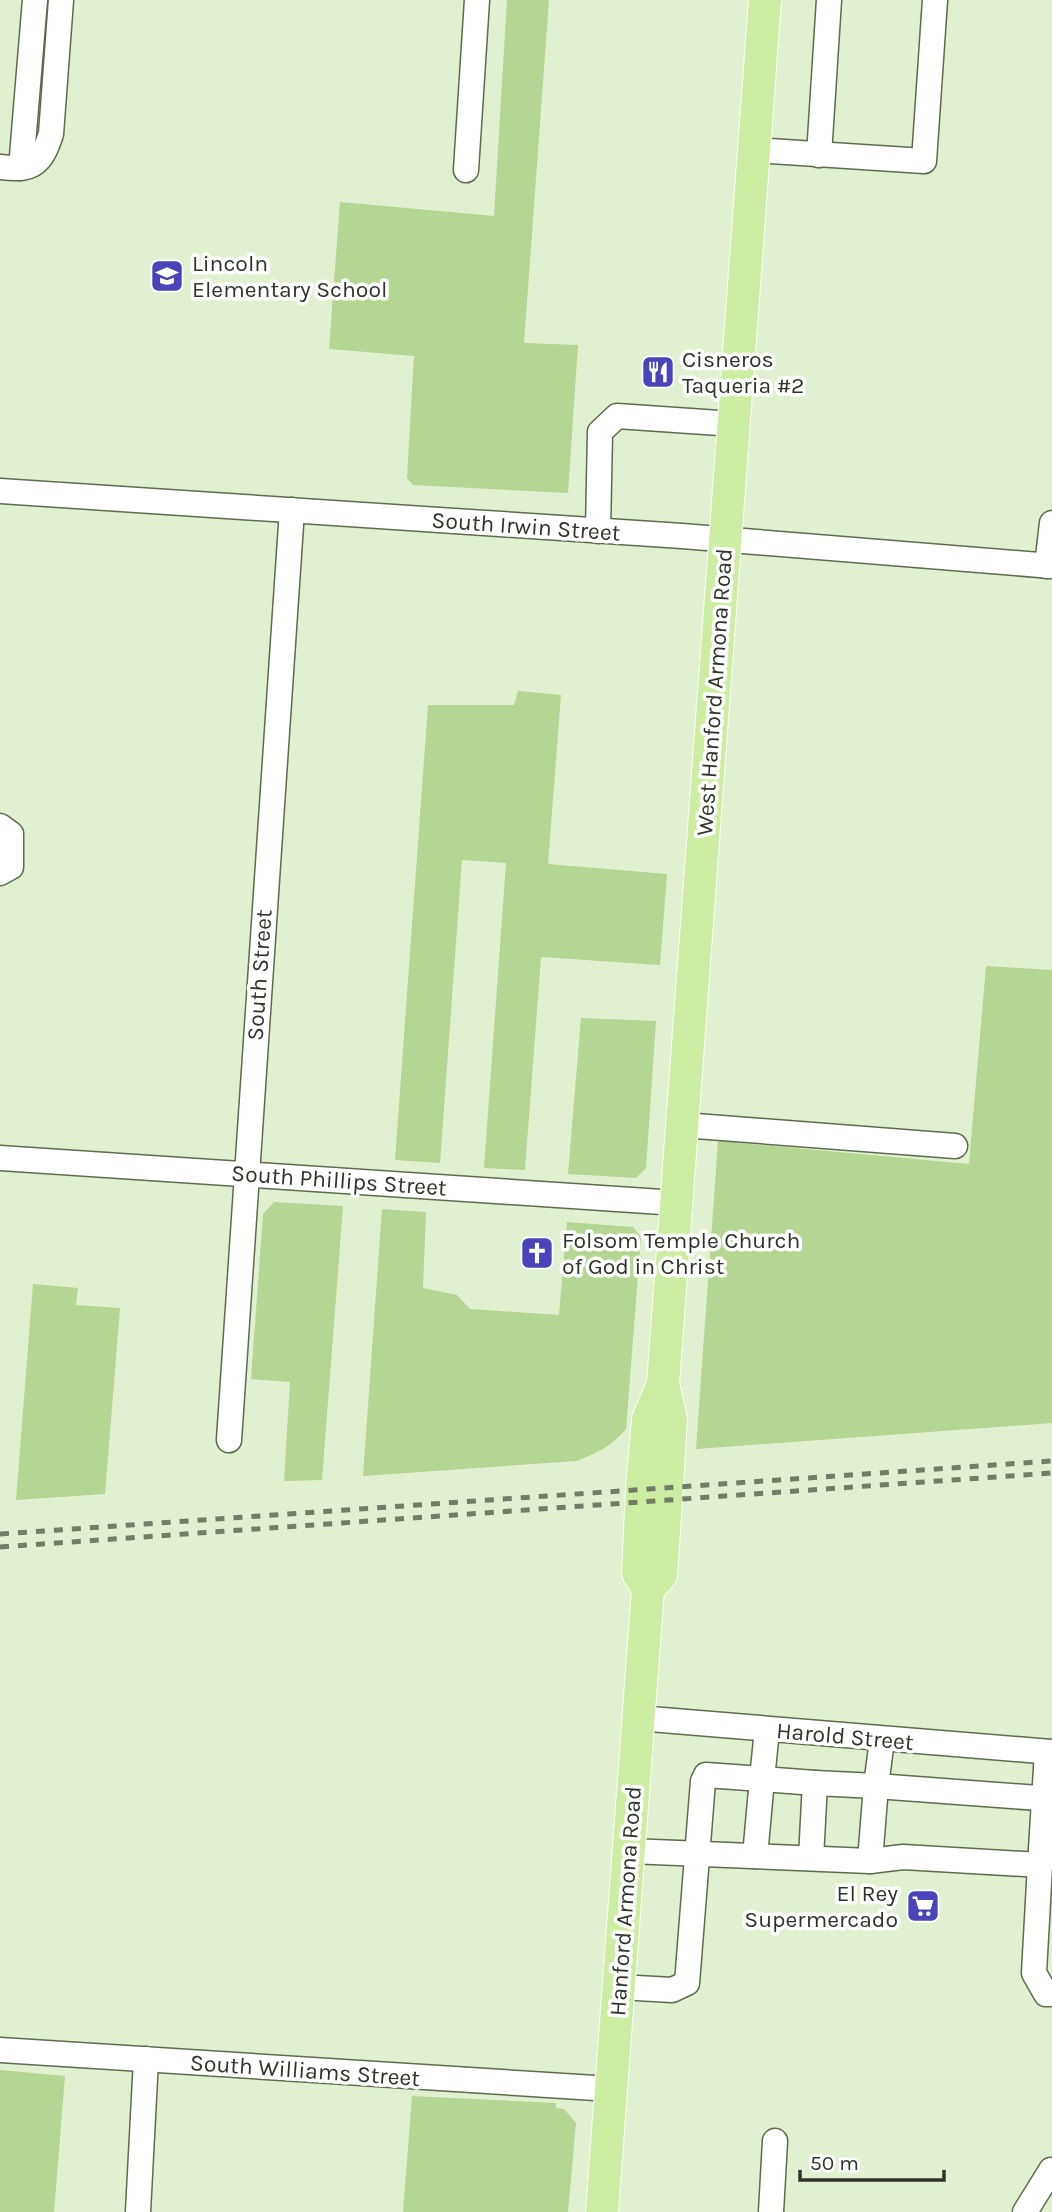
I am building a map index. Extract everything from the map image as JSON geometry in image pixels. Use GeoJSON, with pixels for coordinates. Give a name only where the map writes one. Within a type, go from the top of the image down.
{"type":"FeatureCollection","features":[{"type":"Feature","properties":{"kind":"main road","name":"West Hanford Armona Road"},"geometry":{"type":"LineString","coordinates":[[663,1384],[765,0]]}},
{"type":"Feature","properties":{"kind":"main road","name":"Hanford Armona Road"},"geometry":{"type":"LineString","coordinates":[[601,2212],[648,1590],[638,1573],[642,1488],[648,1419],[663,1384]]}},
{"type":"Feature","properties":{"kind":"street"},"geometry":{"type":"LineString","coordinates":[[35,0],[10,167],[29,167],[39,161],[51,134],[61,0]]}},
{"type":"Feature","properties":{"kind":"street"},"geometry":{"type":"LineString","coordinates":[[466,170],[477,0]]}},
{"type":"Feature","properties":{"kind":"street"},"geometry":{"type":"LineString","coordinates":[[819,155],[829,0]]}},
{"type":"Feature","properties":{"kind":"street"},"geometry":{"type":"LineString","coordinates":[[754,150],[924,161],[935,0]]}},
{"type":"Feature","properties":{"kind":"street"},"geometry":{"type":"LineString","coordinates":[[598,531],[600,432],[617,416],[734,424]]}},
{"type":"Feature","properties":{"kind":"street","name":"South Irwin Street"},"geometry":{"type":"LineString","coordinates":[[0,491],[726,540],[1050,566]]}},
{"type":"Feature","properties":{"kind":"street","name":"South Street"},"geometry":{"type":"LineString","coordinates":[[229,1440],[292,510]]}},
{"type":"Feature","properties":{"kind":"street"},"geometry":{"type":"LineString","coordinates":[[1050,566],[1052,523]]}},
{"type":"Feature","properties":{"kind":"street"},"geometry":{"type":"LineString","coordinates":[[0,826],[11,834],[13,846],[11,867],[0,873]]}},
{"type":"Feature","properties":{"kind":"street"},"geometry":{"type":"LineString","coordinates":[[683,1125],[955,1146]]}},
{"type":"Feature","properties":{"kind":"street","name":"South Phillips Street"},"geometry":{"type":"LineString","coordinates":[[0,1158],[677,1203]]}},
{"type":"Feature","properties":{"kind":"street","name":"Harold Street"},"geometry":{"type":"LineString","coordinates":[[638,1718],[1050,1752]]}},
{"type":"Feature","properties":{"kind":"street"},"geometry":{"type":"LineString","coordinates":[[755,1856],[767,1730]]}},
{"type":"Feature","properties":{"kind":"street"},"geometry":{"type":"LineString","coordinates":[[870,1861],[882,1740]]}},
{"type":"Feature","properties":{"kind":"street"},"geometry":{"type":"LineString","coordinates":[[1050,1752],[1034,1973],[1046,1994],[1052,1994]]}},
{"type":"Feature","properties":{"kind":"street"},"geometry":{"type":"LineString","coordinates":[[619,1987],[672,1990],[687,1983],[706,1774],[1048,1799]]}},
{"type":"Feature","properties":{"kind":"street"},"geometry":{"type":"LineString","coordinates":[[811,1858],[815,1783]]}},
{"type":"Feature","properties":{"kind":"street"},"geometry":{"type":"LineString","coordinates":[[629,1851],[870,1861],[903,1857],[1040,1865]]}},
{"type":"Feature","properties":{"kind":"street","name":"South Williams Street"},"geometry":{"type":"LineString","coordinates":[[0,2050],[611,2089]]}},
{"type":"Feature","properties":{"kind":"street"},"geometry":{"type":"LineString","coordinates":[[138,2212],[146,2059]]}},
{"type":"Feature","properties":{"kind":"street"},"geometry":{"type":"LineString","coordinates":[[771,2212],[775,2141]]}},
{"type":"Feature","properties":{"kind":"street"},"geometry":{"type":"LineString","coordinates":[[1025,2212],[1051,2170]]}},
{"type":"Feature","properties":{"kind":"green space"},"geometry":{"type":"Polygon","coordinates":[[[507,0],[549,0],[524,343],[578,345],[568,493],[413,485],[407,478],[414,356],[329,349],[340,202],[494,216],[507,0]]]}},
{"type":"Feature","properties":{"kind":"green space"},"geometry":{"type":"Polygon","coordinates":[[[518,691],[561,695],[548,864],[667,874],[660,965],[541,957],[525,1170],[484,1168],[506,863],[462,860],[440,1163],[395,1160],[428,705],[514,705],[518,691]]]}},
{"type":"Feature","properties":{"kind":"green space"},"geometry":{"type":"Polygon","coordinates":[[[986,966],[1052,970],[1052,1423],[696,1449],[718,1141],[969,1164],[986,966]]]}},
{"type":"Feature","properties":{"kind":"green space"},"geometry":{"type":"Polygon","coordinates":[[[581,1018],[656,1021],[646,1168],[636,1178],[568,1174],[581,1018]]]}},
{"type":"Feature","properties":{"kind":"green space"},"geometry":{"type":"Polygon","coordinates":[[[274,1202],[343,1206],[322,1480],[284,1481],[290,1382],[251,1379],[263,1214],[274,1202]]]}},
{"type":"Feature","properties":{"kind":"green space"},"geometry":{"type":"Polygon","coordinates":[[[382,1209],[426,1212],[423,1288],[457,1295],[470,1309],[559,1315],[567,1222],[633,1227],[641,1237],[626,1429],[604,1448],[576,1461],[363,1476],[382,1209]]]}},
{"type":"Feature","properties":{"kind":"green space"},"geometry":{"type":"Polygon","coordinates":[[[33,1284],[78,1288],[76,1305],[120,1308],[105,1494],[16,1500],[33,1284]]]}},
{"type":"Feature","properties":{"kind":"green space"},"geometry":{"type":"Polygon","coordinates":[[[0,2070],[65,2076],[54,2212],[0,2212],[0,2070]]]}},
{"type":"Feature","properties":{"kind":"green space"},"geometry":{"type":"Polygon","coordinates":[[[412,2096],[556,2103],[556,2108],[564,2109],[576,2123],[568,2212],[403,2212],[412,2096]]]}},
{"type":"Feature","properties":{"kind":"railway"},"geometry":{"type":"LineString","coordinates":[[0,1534],[1052,1461]]}},
{"type":"Feature","properties":{"kind":"railway"},"geometry":{"type":"LineString","coordinates":[[0,1547],[1052,1473]]}},
{"type":"Feature","properties":{"kind":"place","name":"Lincoln Elementary School"},"geometry":{"type":"Point","coordinates":[167,276]}},
{"type":"Feature","properties":{"kind":"place","name":"Cisneros Taqueria #2"},"geometry":{"type":"Point","coordinates":[658,372]}},
{"type":"Feature","properties":{"kind":"place","name":"Folsom Temple Church of God in Christ"},"geometry":{"type":"Point","coordinates":[537,1253]}},
{"type":"Feature","properties":{"kind":"place","name":"El Rey Supermercado"},"geometry":{"type":"Point","coordinates":[923,1906]}}]}
